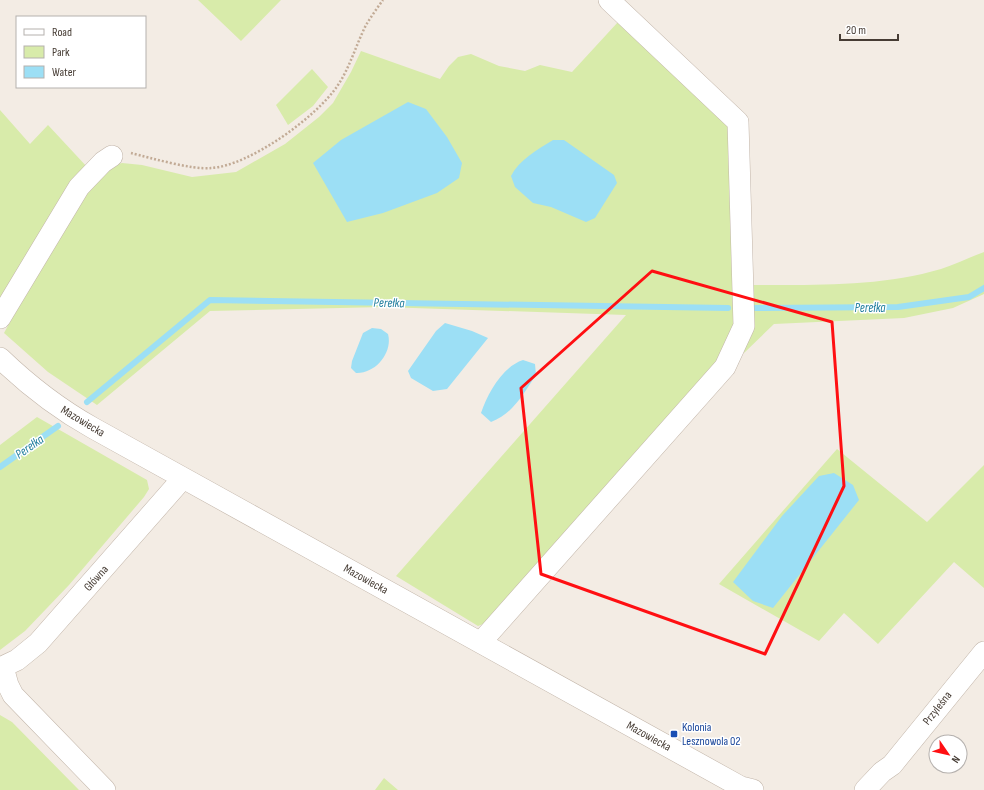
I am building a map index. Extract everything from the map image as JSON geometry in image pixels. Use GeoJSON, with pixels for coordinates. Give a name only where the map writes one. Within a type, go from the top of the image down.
{"type":"FeatureCollection","features":[{"type":"Feature","properties":{"kind":"street"},"geometry":{"type":"LineString","coordinates":[[480,642],[725,367],[744,326],[738,122],[609,0]]}},
{"type":"Feature","properties":{"kind":"street"},"geometry":{"type":"LineString","coordinates":[[0,318],[79,187],[102,162],[112,156]]}},
{"type":"Feature","properties":{"kind":"street","name":"Mazowiecka"},"geometry":{"type":"LineString","coordinates":[[0,358],[12,370],[67,413],[746,789]]}},
{"type":"Feature","properties":{"kind":"street","name":"Główna"},"geometry":{"type":"LineString","coordinates":[[1,667],[27,653],[38,643],[183,478]]}},
{"type":"Feature","properties":{"kind":"street","name":"Przyleśna"},"geometry":{"type":"LineString","coordinates":[[864,790],[882,772],[892,765],[984,652]]}},
{"type":"Feature","properties":{"kind":"street"},"geometry":{"type":"LineString","coordinates":[[1,667],[13,695],[105,790]]}},
{"type":"Feature","properties":{"kind":"street","name":"Przyleśna"},"geometry":{"type":"LineString","coordinates":[[882,790],[892,765]]}},
{"type":"Feature","properties":{"kind":"path"},"geometry":{"type":"LineString","coordinates":[[112,156],[128,153],[210,168],[226,165],[274,142],[323,104],[337,86],[349,67],[366,25],[383,0]]}},
{"type":"Feature","properties":{"kind":"highlighted area"},"geometry":{"type":"Polygon","coordinates":[[[652,271],[832,322],[844,486],[765,654],[541,574],[521,388],[652,271]]]}},
{"type":"Feature","properties":{"kind":"green space"},"geometry":{"type":"Polygon","coordinates":[[[198,0],[281,0],[241,41],[198,0]]]}},
{"type":"Feature","properties":{"kind":"green space"},"geometry":{"type":"Polygon","coordinates":[[[618,22],[727,124],[733,146],[738,316],[721,364],[488,622],[478,626],[396,576],[626,315],[383,307],[210,311],[97,405],[48,372],[4,333],[82,191],[109,167],[122,163],[142,165],[192,177],[236,172],[285,144],[319,117],[333,103],[361,51],[440,79],[449,66],[458,57],[471,54],[499,66],[525,71],[540,65],[572,72],[618,22]]]}},
{"type":"Feature","properties":{"kind":"green space"},"geometry":{"type":"Polygon","coordinates":[[[312,69],[328,87],[313,106],[288,125],[276,105],[312,69]]]}},
{"type":"Feature","properties":{"kind":"green space"},"geometry":{"type":"Polygon","coordinates":[[[0,110],[30,144],[48,125],[88,168],[0,307],[0,110]]]}},
{"type":"Feature","properties":{"kind":"green space"},"geometry":{"type":"Polygon","coordinates":[[[984,252],[984,294],[953,308],[904,318],[774,324],[744,353],[750,285],[846,284],[894,279],[941,269],[984,252]]]}},
{"type":"Feature","properties":{"kind":"green space"},"geometry":{"type":"Polygon","coordinates":[[[37,417],[147,480],[149,489],[144,497],[69,585],[25,631],[0,650],[0,445],[37,417]]]}},
{"type":"Feature","properties":{"kind":"green space"},"geometry":{"type":"Polygon","coordinates":[[[837,449],[927,522],[984,465],[984,588],[954,562],[878,644],[844,613],[819,641],[719,584],[837,449]]]}},
{"type":"Feature","properties":{"kind":"green space"},"geometry":{"type":"Polygon","coordinates":[[[0,715],[12,722],[79,790],[0,790],[0,715]]]}},
{"type":"Feature","properties":{"kind":"green space"},"geometry":{"type":"Polygon","coordinates":[[[384,778],[398,790],[375,790],[384,778]]]}},
{"type":"Feature","properties":{"kind":"water"},"geometry":{"type":"Polygon","coordinates":[[[408,102],[426,109],[447,137],[462,163],[459,178],[437,193],[383,213],[347,222],[313,163],[341,140],[408,102]]]}},
{"type":"Feature","properties":{"kind":"water"},"geometry":{"type":"Polygon","coordinates":[[[553,140],[564,140],[614,175],[617,183],[595,218],[586,222],[551,207],[533,203],[515,187],[511,176],[514,170],[529,156],[553,140]]]}},
{"type":"Feature","properties":{"kind":"water"},"geometry":{"type":"Polygon","coordinates":[[[445,323],[472,331],[488,338],[447,389],[433,391],[411,378],[408,371],[436,331],[445,323]]]}},
{"type":"Feature","properties":{"kind":"water"},"geometry":{"type":"Polygon","coordinates":[[[372,328],[381,329],[388,334],[388,348],[381,361],[376,366],[370,370],[356,373],[351,368],[352,361],[363,333],[372,328]]]}},
{"type":"Feature","properties":{"kind":"water"},"geometry":{"type":"Polygon","coordinates":[[[523,360],[535,364],[536,375],[517,403],[505,414],[491,422],[481,413],[492,389],[509,368],[515,363],[523,360]]]}},
{"type":"Feature","properties":{"kind":"water"},"geometry":{"type":"Polygon","coordinates":[[[834,473],[853,485],[859,500],[773,608],[753,601],[733,582],[782,516],[819,476],[834,473]]]}},
{"type":"Feature","properties":{"kind":"waterway","name":"Perełka"},"geometry":{"type":"LineString","coordinates":[[753,308],[898,307],[969,297],[984,288]]}},
{"type":"Feature","properties":{"kind":"waterway","name":"Perełka"},"geometry":{"type":"LineString","coordinates":[[87,402],[210,300],[728,308]]}},
{"type":"Feature","properties":{"kind":"waterway","name":"Perełka"},"geometry":{"type":"LineString","coordinates":[[0,467],[58,426]]}},
{"type":"Feature","properties":{"kind":"place","name":"Kolonia Lesznowola 02"},"geometry":{"type":"Point","coordinates":[674,734]}}]}
